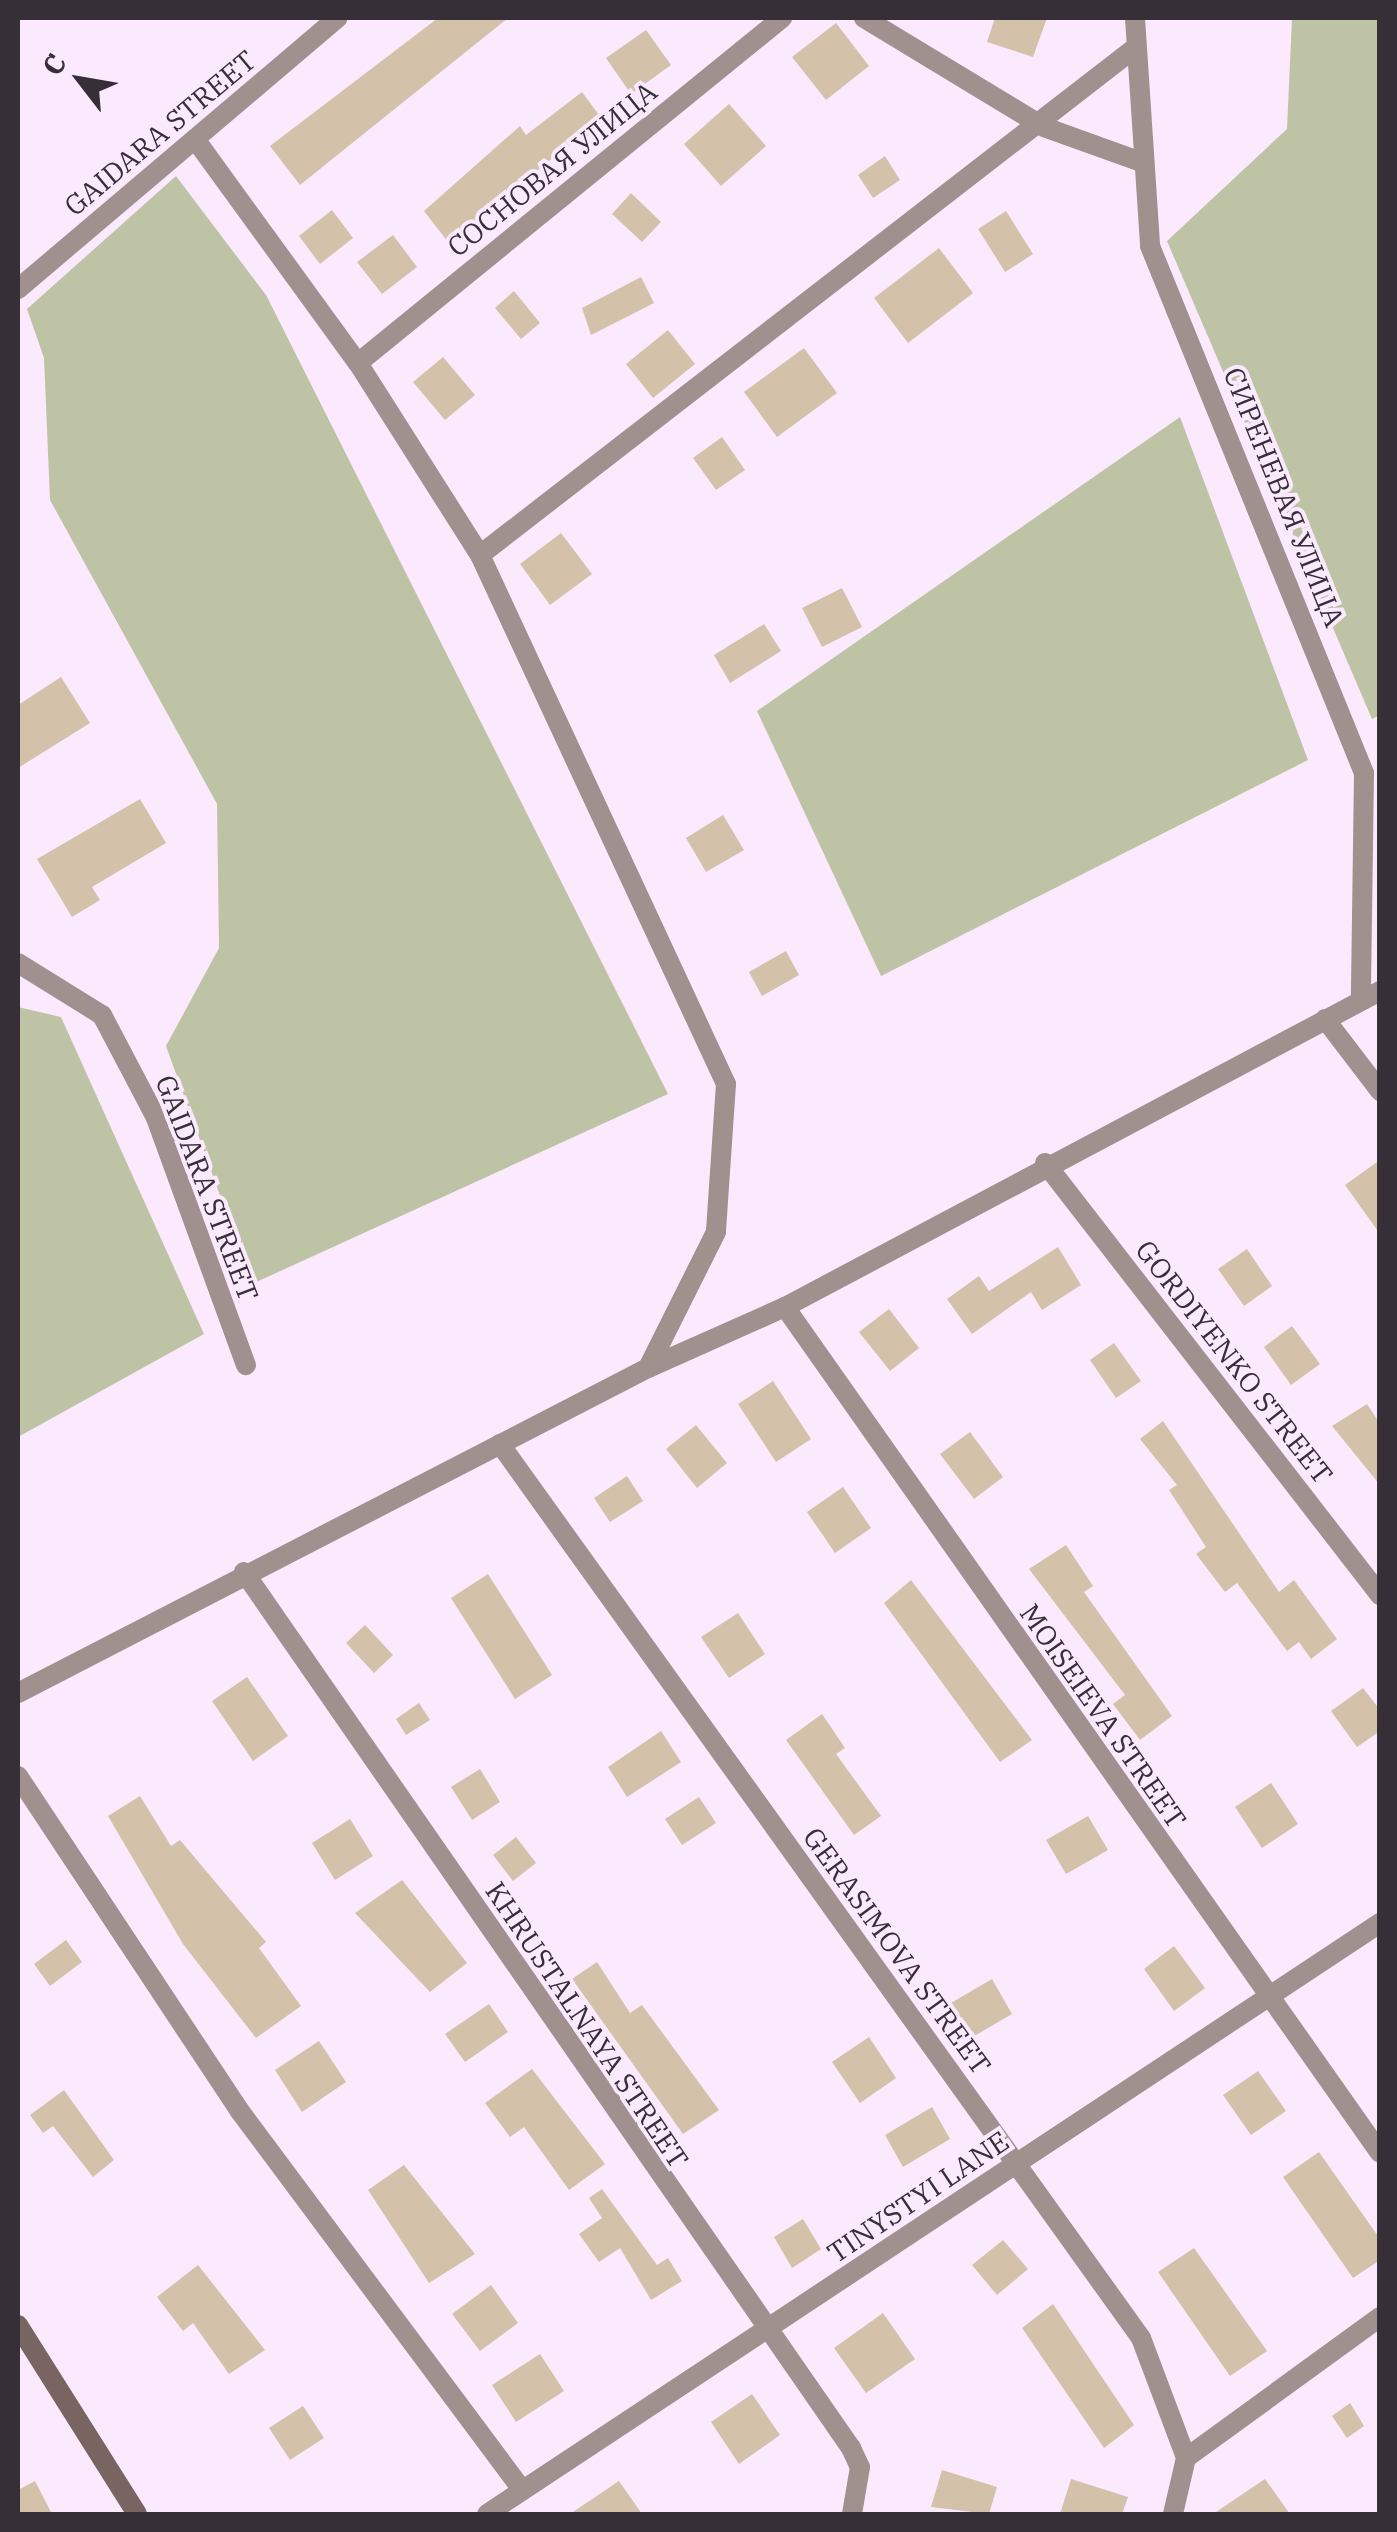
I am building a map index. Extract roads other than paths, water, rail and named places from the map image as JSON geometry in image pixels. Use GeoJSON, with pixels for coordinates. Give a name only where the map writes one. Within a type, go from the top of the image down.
{"type":"FeatureCollection","features":[{"type":"Feature","properties":{"kind":"main road"},"geometry":{"type":"LineString","coordinates":[[18,2325],[137,2514]]}},
{"type":"Feature","properties":{"kind":"street","name":"GAIDARA STREET"},"geometry":{"type":"LineString","coordinates":[[18,289],[338,18]]}},
{"type":"Feature","properties":{"kind":"street","name":"СОСНОВАЯ УЛИЦА"},"geometry":{"type":"LineString","coordinates":[[358,363],[782,18]]}},
{"type":"Feature","properties":{"kind":"street"},"geometry":{"type":"LineString","coordinates":[[864,18],[1044,127],[1144,162]]}},
{"type":"Feature","properties":{"kind":"street","name":"СИРЕНЕВАЯ УЛИЦА"},"geometry":{"type":"LineString","coordinates":[[1134,18],[1150,246],[1364,773],[1370,995]]}},
{"type":"Feature","properties":{"kind":"street"},"geometry":{"type":"LineString","coordinates":[[480,556],[1044,127],[1136,47]]}},
{"type":"Feature","properties":{"kind":"street"},"geometry":{"type":"LineString","coordinates":[[196,140],[358,363],[480,556],[726,1084],[716,1232],[648,1368]]}},
{"type":"Feature","properties":{"kind":"street","name":"GAIDARA STREET"},"geometry":{"type":"LineString","coordinates":[[18,963],[102,1015],[156,1118],[246,1366]]}},
{"type":"Feature","properties":{"kind":"street"},"geometry":{"type":"LineString","coordinates":[[18,1693],[244,1572],[648,1368],[785,1308],[1045,1163],[1370,995]]}},
{"type":"Feature","properties":{"kind":"street"},"geometry":{"type":"LineString","coordinates":[[1325,1019],[1380,1091]]}},
{"type":"Feature","properties":{"kind":"street","name":"GORDIYENKO STREET"},"geometry":{"type":"LineString","coordinates":[[1045,1163],[1380,1595]]}},
{"type":"Feature","properties":{"kind":"street","name":"MOISEIEVA STREET"},"geometry":{"type":"LineString","coordinates":[[785,1308],[1268,2002],[1380,2153]]}},
{"type":"Feature","properties":{"kind":"street","name":"GERASIMOVA STREET"},"geometry":{"type":"LineString","coordinates":[[500,1444],[1141,2338],[1186,2458]]}},
{"type":"Feature","properties":{"kind":"street","name":"KHRUSTALNAYA STREET"},"geometry":{"type":"LineString","coordinates":[[244,1572],[764,2334],[851,2448],[860,2467],[852,2514]]}},
{"type":"Feature","properties":{"kind":"street"},"geometry":{"type":"LineString","coordinates":[[18,1776],[240,2110],[522,2490]]}},
{"type":"Feature","properties":{"kind":"street","name":"TINYSTYI LANE"},"geometry":{"type":"LineString","coordinates":[[487,2514],[1268,2002],[1380,1923]]}},
{"type":"Feature","properties":{"kind":"street"},"geometry":{"type":"LineString","coordinates":[[1173,2514],[1186,2458],[1380,2318]]}}]}
